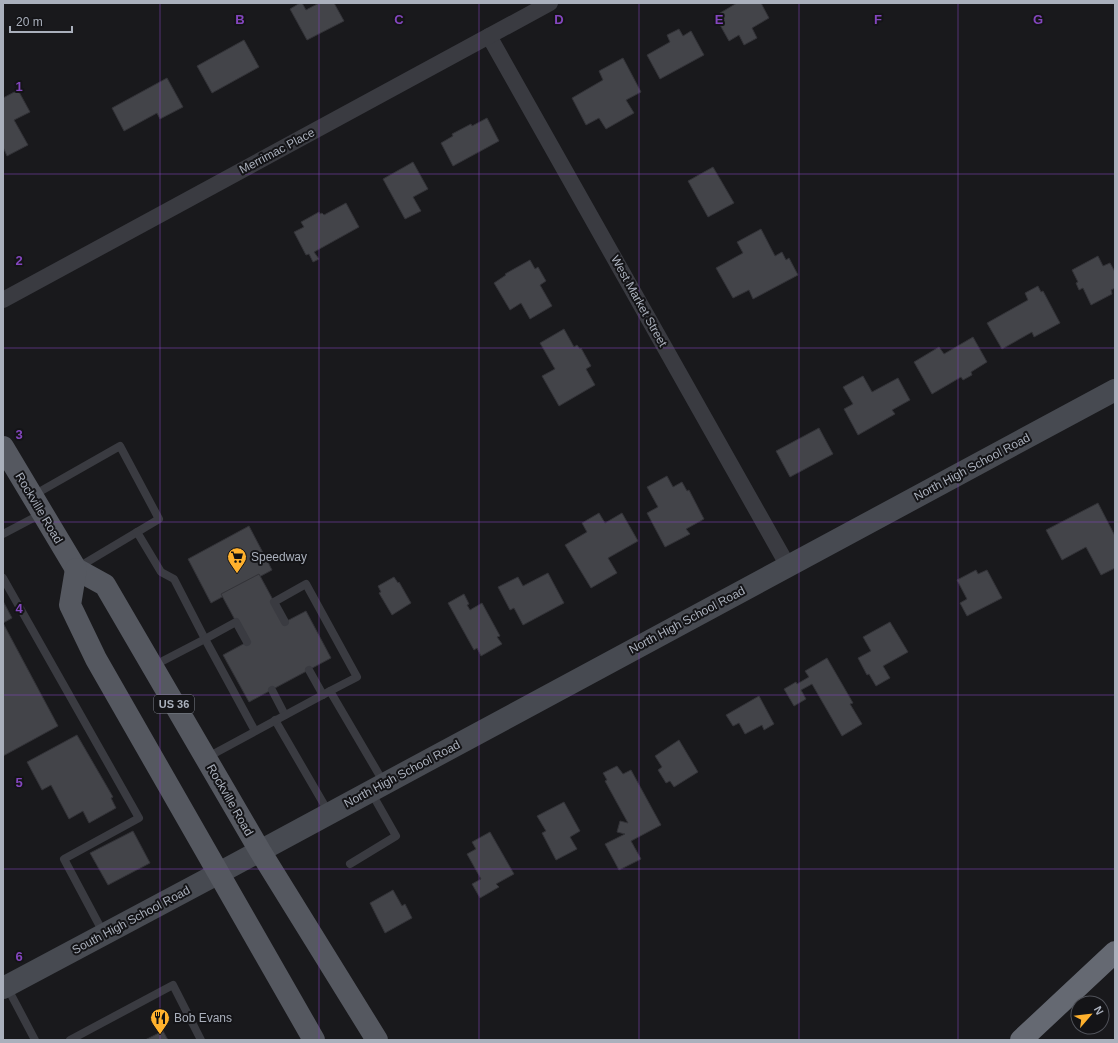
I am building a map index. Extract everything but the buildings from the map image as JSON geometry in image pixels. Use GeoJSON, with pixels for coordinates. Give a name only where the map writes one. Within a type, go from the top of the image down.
{"type":"FeatureCollection","features":[{"type":"Feature","properties":{"kind":"highway"},"geometry":{"type":"LineString","coordinates":[[1021,1040],[1115,952]]}},
{"type":"Feature","properties":{"kind":"main road","name":"Rockville Road"},"geometry":{"type":"LineString","coordinates":[[3,447],[76,569],[105,585],[260,851],[377,1040]]}},
{"type":"Feature","properties":{"kind":"main road"},"geometry":{"type":"LineString","coordinates":[[76,569],[70,605],[96,659],[314,1040]]}},
{"type":"Feature","properties":{"kind":"street","name":"Merrimac Place"},"geometry":{"type":"LineString","coordinates":[[3,300],[550,3]]}},
{"type":"Feature","properties":{"kind":"street","name":"West Market Street"},"geometry":{"type":"LineString","coordinates":[[489,36],[788,566]]}},
{"type":"Feature","properties":{"kind":"street","name":"North High School Road"},"geometry":{"type":"LineString","coordinates":[[260,851],[1115,390]]}},
{"type":"Feature","properties":{"kind":"street","name":"South High School Road"},"geometry":{"type":"LineString","coordinates":[[5,987],[260,851]]}},
{"type":"Feature","properties":{"kind":"lane"},"geometry":{"type":"LineString","coordinates":[[3,534],[37,505],[120,446],[159,519],[76,569]]}},
{"type":"Feature","properties":{"kind":"lane"},"geometry":{"type":"LineString","coordinates":[[137,532],[161,572],[174,579],[255,731]]}},
{"type":"Feature","properties":{"kind":"lane"},"geometry":{"type":"LineString","coordinates":[[3,578],[139,818],[64,859],[104,934]]}},
{"type":"Feature","properties":{"kind":"lane"},"geometry":{"type":"LineString","coordinates":[[206,758],[330,690],[357,677],[306,584],[274,602],[285,622]]}},
{"type":"Feature","properties":{"kind":"lane"},"geometry":{"type":"LineString","coordinates":[[152,666],[236,622],[247,642]]}},
{"type":"Feature","properties":{"kind":"lane"},"geometry":{"type":"LineString","coordinates":[[309,670],[323,695]]}},
{"type":"Feature","properties":{"kind":"lane"},"geometry":{"type":"LineString","coordinates":[[272,690],[285,715]]}},
{"type":"Feature","properties":{"kind":"lane"},"geometry":{"type":"LineString","coordinates":[[330,690],[378,787],[396,836],[350,864]]}},
{"type":"Feature","properties":{"kind":"lane"},"geometry":{"type":"LineString","coordinates":[[275,720],[329,814]]}},
{"type":"Feature","properties":{"kind":"lane"},"geometry":{"type":"LineString","coordinates":[[70,1040],[172,985],[201,1040]]}},
{"type":"Feature","properties":{"kind":"lane"},"geometry":{"type":"LineString","coordinates":[[5,987],[35,1040]]}},
{"type":"Feature","properties":{"kind":"place","name":"Speedway"},"geometry":{"type":"Point","coordinates":[237,574]}},
{"type":"Feature","properties":{"kind":"place","name":"Bob Evans"},"geometry":{"type":"Point","coordinates":[160,1035]}}]}
